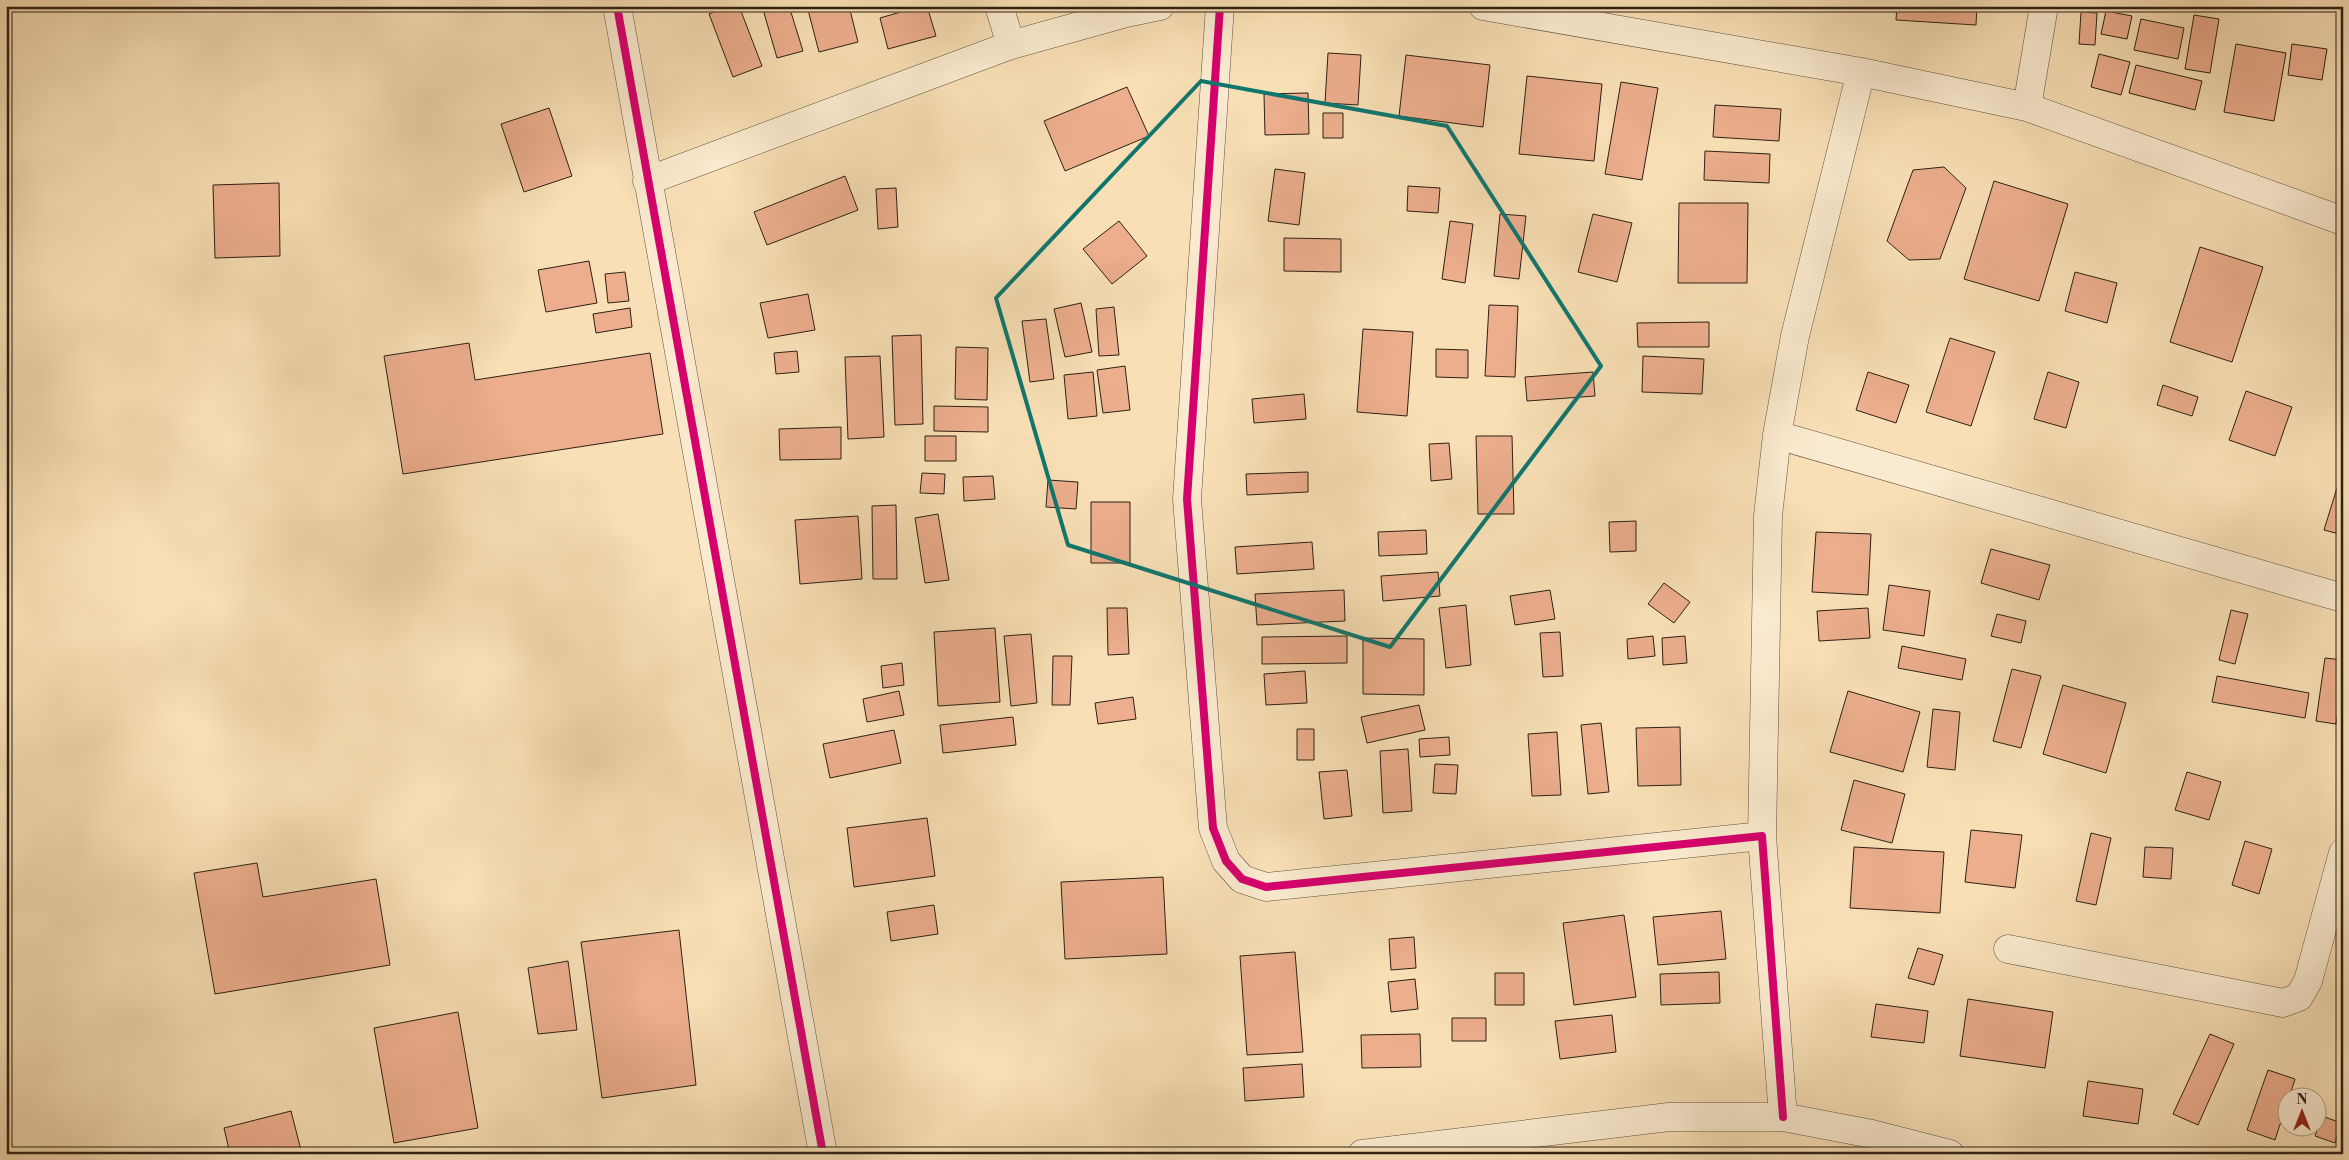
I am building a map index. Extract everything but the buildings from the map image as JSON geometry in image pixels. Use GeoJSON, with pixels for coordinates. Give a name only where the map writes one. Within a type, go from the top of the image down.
{"type":"FeatureCollection","features":[{"type":"Feature","properties":{"kind":"street"},"geometry":{"type":"LineString","coordinates":[[617,6],[823,1154]]}},
{"type":"Feature","properties":{"kind":"street"},"geometry":{"type":"LineString","coordinates":[[999,6],[1011,45]]}},
{"type":"Feature","properties":{"kind":"street"},"geometry":{"type":"LineString","coordinates":[[647,181],[1011,45],[1126,13],[1160,6]]}},
{"type":"Feature","properties":{"kind":"street"},"geometry":{"type":"LineString","coordinates":[[1220,6],[1187,499],[1213,828],[1226,861],[1242,879],[1266,887],[1762,836]]}},
{"type":"Feature","properties":{"kind":"street"},"geometry":{"type":"LineString","coordinates":[[1483,6],[1613,17],[2027,107],[2343,221]]}},
{"type":"Feature","properties":{"kind":"street"},"geometry":{"type":"LineString","coordinates":[[2027,107],[2044,6]]}},
{"type":"Feature","properties":{"kind":"street"},"geometry":{"type":"LineString","coordinates":[[1783,1116],[1762,836],[1768,516],[1777,435],[1796,336],[1862,72]]}},
{"type":"Feature","properties":{"kind":"street"},"geometry":{"type":"LineString","coordinates":[[1777,435],[2343,598]]}},
{"type":"Feature","properties":{"kind":"street"},"geometry":{"type":"LineString","coordinates":[[2008,949],[2282,1003],[2299,997],[2308,981],[2343,853]]}},
{"type":"Feature","properties":{"kind":"street"},"geometry":{"type":"LineString","coordinates":[[1362,1154],[1669,1117],[1783,1116],[1872,1134],[1950,1154]]}},
{"type":"Feature","properties":{"kind":"highlighted area"},"geometry":{"type":"Polygon","coordinates":[[[1201,81],[1447,126],[1601,366],[1390,647],[1068,545],[996,298],[1201,81]]]}},
{"type":"Feature","properties":{"kind":"cycle path"},"geometry":{"type":"LineString","coordinates":[[617,6],[823,1154]]}},
{"type":"Feature","properties":{"kind":"cycle path"},"geometry":{"type":"LineString","coordinates":[[1220,6],[1187,499],[1213,828],[1226,861],[1242,879],[1266,887],[1762,836],[1783,1117]]}}]}
